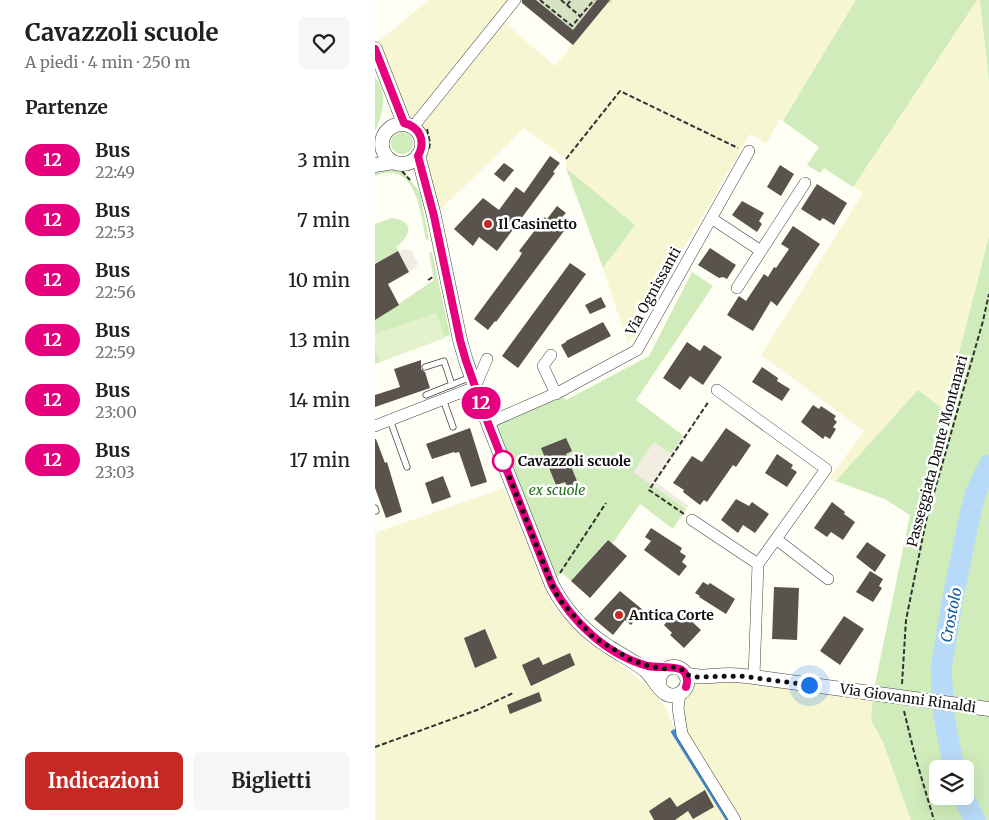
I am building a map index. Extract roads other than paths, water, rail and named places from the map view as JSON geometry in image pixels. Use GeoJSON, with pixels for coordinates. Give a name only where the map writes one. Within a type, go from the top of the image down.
{"type":"FeatureCollection","features":[{"type":"Feature","properties":{"kind":"street"},"geometry":{"type":"LineString","coordinates":[[390,127],[409,125],[515,0]]}},
{"type":"Feature","properties":{"kind":"street"},"geometry":{"type":"LineString","coordinates":[[375,49],[378,64],[395,99],[409,125],[420,134],[422,140],[421,151],[418,156],[400,163],[375,165]]}},
{"type":"Feature","properties":{"kind":"street"},"geometry":{"type":"LineString","coordinates":[[395,99],[390,127],[378,148],[400,163],[427,189]]}},
{"type":"Feature","properties":{"kind":"street","name":"Via Ognissanti"},"geometry":{"type":"LineString","coordinates":[[488,423],[556,394],[637,350],[711,218],[745,150]]}},
{"type":"Feature","properties":{"kind":"street"},"geometry":{"type":"LineString","coordinates":[[418,156],[460,340],[473,382],[552,585],[559,599],[592,636],[645,670],[662,690],[681,698]]}},
{"type":"Feature","properties":{"kind":"street"},"geometry":{"type":"LineString","coordinates":[[737,288],[805,183]]}},
{"type":"Feature","properties":{"kind":"street"},"geometry":{"type":"LineString","coordinates":[[711,218],[761,251]]}},
{"type":"Feature","properties":{"kind":"street"},"geometry":{"type":"LineString","coordinates":[[551,354],[543,366],[556,394]]}},
{"type":"Feature","properties":{"kind":"street"},"geometry":{"type":"LineString","coordinates":[[375,426],[443,399],[473,382],[487,358]]}},
{"type":"Feature","properties":{"kind":"street"},"geometry":{"type":"LineString","coordinates":[[717,390],[826,469],[758,564],[754,677]]}},
{"type":"Feature","properties":{"kind":"street"},"geometry":{"type":"LineString","coordinates":[[692,520],[758,564]]}},
{"type":"Feature","properties":{"kind":"street"},"geometry":{"type":"LineString","coordinates":[[776,539],[828,579]]}},
{"type":"Feature","properties":{"kind":"street"},"geometry":{"type":"LineString","coordinates":[[631,660],[666,669],[674,667],[682,670],[685,674],[687,683],[681,698],[682,734],[735,820]]}},
{"type":"Feature","properties":{"kind":"street"},"geometry":{"type":"LineString","coordinates":[[662,690],[659,676],[666,669]]}},
{"type":"Feature","properties":{"kind":"street"},"geometry":{"type":"LineString","coordinates":[[685,674],[695,677],[709,677]]}},
{"type":"Feature","properties":{"kind":"street","name":"Via Giovanni Rinaldi"},"geometry":{"type":"LineString","coordinates":[[709,677],[728,675],[754,677],[989,709]]}},
{"type":"Feature","properties":{"kind":"street"},"geometry":{"type":"LineString","coordinates":[[681,698],[696,682],[709,677]]}},
{"type":"Feature","properties":{"kind":"lane"},"geometry":{"type":"LineString","coordinates":[[425,367],[443,361],[452,384]]}},
{"type":"Feature","properties":{"kind":"lane"},"geometry":{"type":"LineString","coordinates":[[426,395],[452,384],[473,382]]}},
{"type":"Feature","properties":{"kind":"lane"},"geometry":{"type":"LineString","coordinates":[[443,399],[453,427]]}},
{"type":"Feature","properties":{"kind":"lane"},"geometry":{"type":"LineString","coordinates":[[390,420],[407,467]]}},
{"type":"Feature","properties":{"kind":"waterway","name":"Crostolo"},"geometry":{"type":"LineString","coordinates":[[952,760],[944,717],[941,669],[953,597],[971,510],[976,492],[989,465]]}},
{"type":"Feature","properties":{"kind":"waterway"},"geometry":{"type":"LineString","coordinates":[[676,731],[673,732],[728,820]]}},
{"type":"Feature","properties":{"kind":"waterway","name":"Crostolo"},"geometry":{"type":"LineString","coordinates":[[968,805],[975,820]]}},
{"type":"Feature","properties":{"kind":"place","name":"Il Casinetto"},"geometry":{"type":"Point","coordinates":[488,224]}},
{"type":"Feature","properties":{"kind":"place","name":"Cavazzoli scuole"},"geometry":{"type":"Point","coordinates":[503,461]}},
{"type":"Feature","properties":{"kind":"place","name":"Antica Corte"},"geometry":{"type":"Point","coordinates":[619,615]}},
{"type":"Feature","properties":{"kind":"park label","name":"ex scuole"},"geometry":{"type":"Point","coordinates":[557,490]}}]}
